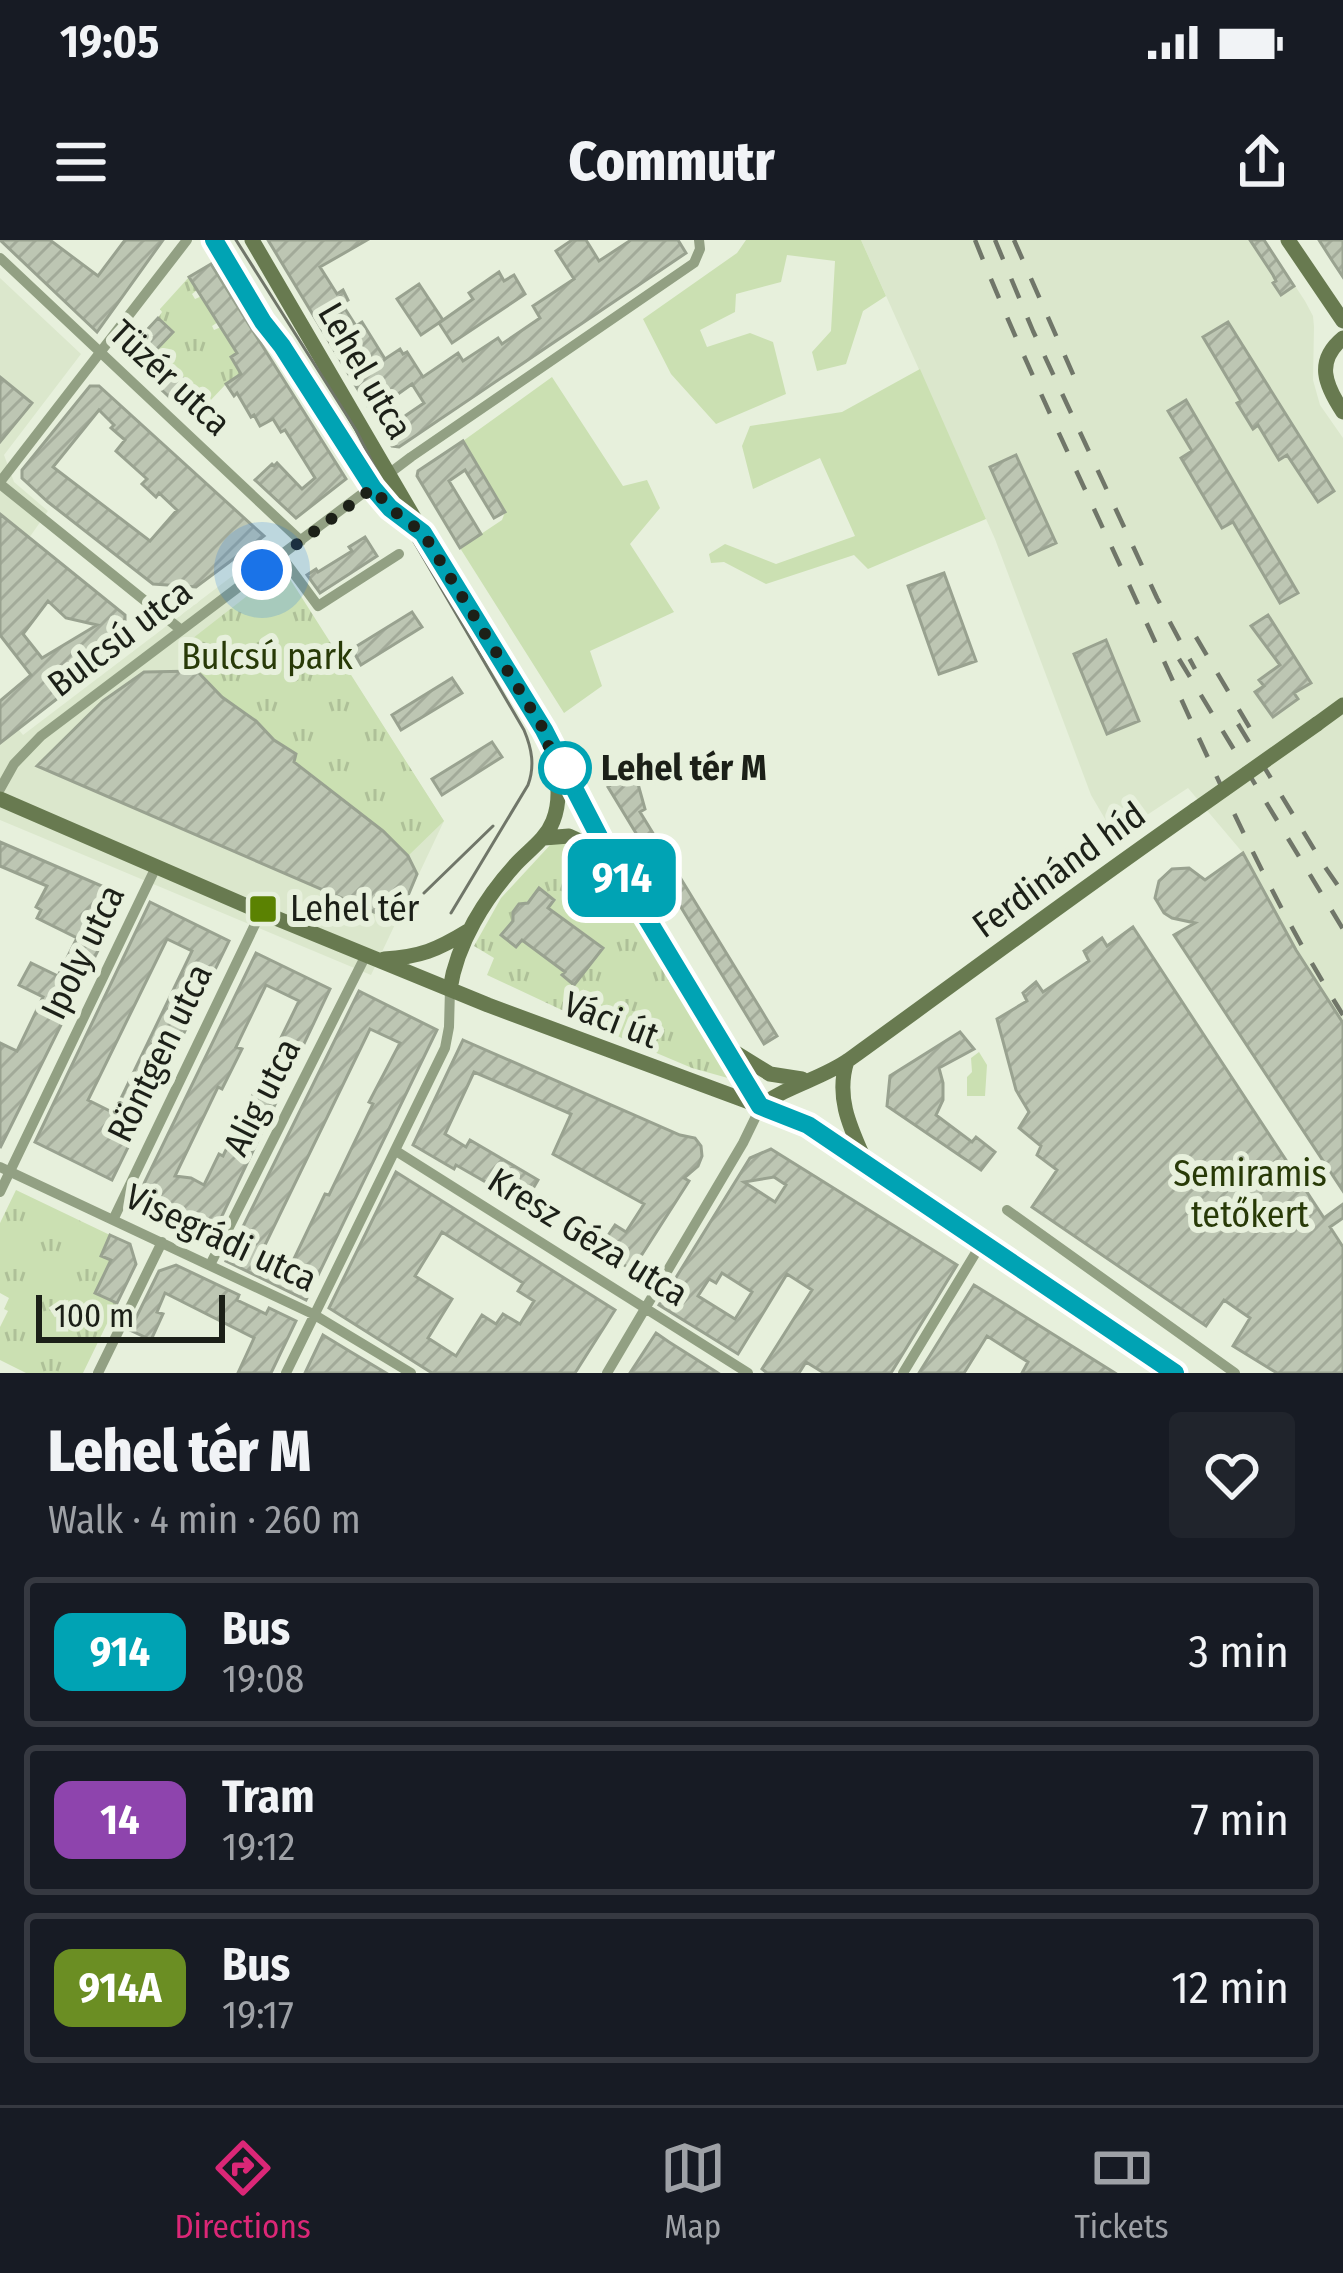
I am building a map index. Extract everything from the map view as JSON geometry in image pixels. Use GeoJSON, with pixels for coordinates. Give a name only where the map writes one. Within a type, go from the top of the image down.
{"type":"FeatureCollection","features":[{"type":"Feature","properties":{"kind":"main road","name":"Lehel utca"},"geometry":{"type":"LineString","coordinates":[[214,240],[373,488],[423,533]]}},
{"type":"Feature","properties":{"kind":"main road","name":"Lehel utca"},"geometry":{"type":"LineString","coordinates":[[252,240],[544,730],[608,854],[760,1106]]}},
{"type":"Feature","properties":{"kind":"main road"},"geometry":{"type":"LineString","coordinates":[[1288,240],[1343,321]]}},
{"type":"Feature","properties":{"kind":"main road"},"geometry":{"type":"LineString","coordinates":[[1343,338],[1329,351],[1325,376],[1343,412]]}},
{"type":"Feature","properties":{"kind":"main road","name":"Ferdinánd híd"},"geometry":{"type":"LineString","coordinates":[[760,1106],[848,1060],[1343,705]]}},
{"type":"Feature","properties":{"kind":"main road"},"geometry":{"type":"LineString","coordinates":[[451,989],[470,930],[503,878],[553,823],[557,784],[544,730]]}},
{"type":"Feature","properties":{"kind":"main road","name":"Váci út"},"geometry":{"type":"LineString","coordinates":[[0,799],[261,912],[567,1036],[808,1125],[1176,1373]]}},
{"type":"Feature","properties":{"kind":"main road"},"geometry":{"type":"LineString","coordinates":[[544,838],[569,836],[608,854]]}},
{"type":"Feature","properties":{"kind":"main road"},"geometry":{"type":"LineString","coordinates":[[372,957],[411,958],[470,930]]}},
{"type":"Feature","properties":{"kind":"main road"},"geometry":{"type":"LineString","coordinates":[[724,1045],[770,1074],[808,1079]]}},
{"type":"Feature","properties":{"kind":"main road"},"geometry":{"type":"LineString","coordinates":[[848,1060],[842,1101],[868,1166]]}},
{"type":"Feature","properties":{"kind":"street"},"geometry":{"type":"LineString","coordinates":[[180,629],[0,483],[187,240]]}},
{"type":"Feature","properties":{"kind":"street","name":"Bulcsú utca"},"geometry":{"type":"LineString","coordinates":[[0,789],[14,764],[41,736],[390,474],[694,263],[699,240]]}},
{"type":"Feature","properties":{"kind":"street","name":"Tüzér utca"},"geometry":{"type":"LineString","coordinates":[[0,258],[301,541]]}},
{"type":"Feature","properties":{"kind":"street"},"geometry":{"type":"LineString","coordinates":[[281,556],[318,606],[399,554]]}},
{"type":"Feature","properties":{"kind":"street","name":"Ipoly utca"},"geometry":{"type":"LineString","coordinates":[[0,1192],[5,1169],[156,867]]}},
{"type":"Feature","properties":{"kind":"street","name":"Röntgen utca"},"geometry":{"type":"LineString","coordinates":[[113,1220],[261,912]]}},
{"type":"Feature","properties":{"kind":"street","name":"Alig utca"},"geometry":{"type":"LineString","coordinates":[[210,1265],[372,957]]}},
{"type":"Feature","properties":{"kind":"street"},"geometry":{"type":"LineString","coordinates":[[286,1373],[445,1048],[451,989]]}},
{"type":"Feature","properties":{"kind":"street"},"geometry":{"type":"LineString","coordinates":[[607,1373],[743,1143],[760,1106]]}},
{"type":"Feature","properties":{"kind":"street","name":"Kresz Géza utca"},"geometry":{"type":"LineString","coordinates":[[396,1151],[748,1373]]}},
{"type":"Feature","properties":{"kind":"street","name":"Visegrádi utca"},"geometry":{"type":"LineString","coordinates":[[5,1169],[313,1314],[410,1373]]}},
{"type":"Feature","properties":{"kind":"street"},"geometry":{"type":"LineString","coordinates":[[1007,1210],[1235,1373]]}},
{"type":"Feature","properties":{"kind":"street"},"geometry":{"type":"LineString","coordinates":[[98,1373],[162,1242]]}},
{"type":"Feature","properties":{"kind":"street"},"geometry":{"type":"LineString","coordinates":[[903,1373],[981,1244]]}},
{"type":"Feature","properties":{"kind":"shaded area"},"geometry":{"type":"Polygon","coordinates":[[[861,240],[1265,240],[1305,301],[1313,316],[1313,380],[1320,405],[1343,438],[1343,1023],[1243,853],[1188,788],[1115,836],[1091,795],[995,539],[861,240]]]}},
{"type":"Feature","properties":{"kind":"shaded area"},"geometry":{"type":"Polygon","coordinates":[[[0,278],[81,354],[4,455],[14,482],[48,511],[0,579],[0,278]]]}},
{"type":"Feature","properties":{"kind":"shaded area"},"geometry":{"type":"Polygon","coordinates":[[[269,548],[444,821],[371,975],[0,820],[0,706],[23,735],[269,548]]]}},
{"type":"Feature","properties":{"kind":"green space"},"geometry":{"type":"Polygon","coordinates":[[[746,240],[861,240],[886,296],[863,311],[846,364],[817,371],[812,352],[831,331],[835,261],[787,255],[781,282],[736,294],[735,312],[700,330],[707,347],[750,333],[773,342],[786,394],[716,424],[671,374],[643,319],[737,253],[746,240]]]}},
{"type":"Feature","properties":{"kind":"green space"},"geometry":{"type":"Polygon","coordinates":[[[189,277],[197,290],[192,294],[195,299],[202,296],[218,322],[214,330],[221,327],[237,353],[231,357],[247,371],[209,402],[154,352],[172,332],[158,318],[160,309],[189,277]]]}},
{"type":"Feature","properties":{"kind":"green space"},"geometry":{"type":"Polygon","coordinates":[[[920,369],[986,519],[868,569],[854,555],[766,584],[724,562],[711,563],[709,554],[725,544],[776,564],[855,536],[820,458],[753,489],[742,446],[750,426],[842,412],[920,369]]]}},
{"type":"Feature","properties":{"kind":"green space"},"geometry":{"type":"Polygon","coordinates":[[[552,377],[623,486],[647,480],[660,508],[630,544],[674,612],[590,651],[602,686],[564,713],[460,548],[502,520],[505,512],[463,441],[552,377]]]}},
{"type":"Feature","properties":{"kind":"green space","name":"Bulcsú park"},"geometry":{"type":"Polygon","coordinates":[[[283,568],[444,821],[408,856],[294,762],[296,753],[222,697],[179,649],[283,568]]]}},
{"type":"Feature","properties":{"kind":"green space"},"geometry":{"type":"Polygon","coordinates":[[[570,838],[587,849],[735,1080],[628,1041],[487,975],[494,958],[474,946],[501,898],[551,844],[570,838]]]}},
{"type":"Feature","properties":{"kind":"green space"},"geometry":{"type":"Polygon","coordinates":[[[979,1052],[987,1065],[985,1096],[967,1096],[971,1058],[979,1052]]]}},
{"type":"Feature","properties":{"kind":"green space"},"geometry":{"type":"Polygon","coordinates":[[[16,1190],[110,1235],[101,1255],[111,1260],[96,1292],[117,1303],[83,1373],[26,1373],[0,1360],[0,1327],[9,1298],[0,1293],[0,1223],[16,1190]]]}},
{"type":"Feature","properties":{"kind":"building"},"geometry":{"type":"Polygon","coordinates":[[[0,240],[50,240],[98,276],[125,240],[163,240],[97,332],[0,240]]]}},
{"type":"Feature","properties":{"kind":"building"},"geometry":{"type":"Polygon","coordinates":[[[268,240],[367,240],[320,267],[337,294],[343,290],[348,300],[342,304],[356,326],[362,322],[385,359],[400,349],[407,352],[423,377],[458,353],[463,361],[498,338],[502,344],[540,318],[533,306],[574,279],[556,251],[572,240],[586,240],[599,261],[631,240],[678,240],[686,253],[399,447],[392,446],[268,240]],[[412,384],[391,399],[402,418],[424,403],[412,384]]]}},
{"type":"Feature","properties":{"kind":"building"},"geometry":{"type":"Polygon","coordinates":[[[1250,240],[1264,240],[1294,286],[1281,295],[1250,240]]]}},
{"type":"Feature","properties":{"kind":"building"},"geometry":{"type":"Polygon","coordinates":[[[1319,240],[1343,240],[1343,277],[1333,262],[1319,240]]]}},
{"type":"Feature","properties":{"kind":"building"},"geometry":{"type":"Polygon","coordinates":[[[211,264],[346,479],[296,518],[255,480],[277,463],[302,489],[315,478],[285,430],[281,432],[273,419],[260,426],[226,384],[241,374],[231,357],[237,353],[189,277],[211,264]]]}},
{"type":"Feature","properties":{"kind":"building"},"geometry":{"type":"Polygon","coordinates":[[[499,272],[504,281],[514,275],[525,294],[452,343],[439,323],[473,299],[469,293],[499,272]]]}},
{"type":"Feature","properties":{"kind":"building"},"geometry":{"type":"Polygon","coordinates":[[[419,284],[443,320],[421,335],[397,299],[419,284]]]}},
{"type":"Feature","properties":{"kind":"building"},"geometry":{"type":"Polygon","coordinates":[[[158,318],[173,332],[154,352],[209,402],[193,419],[139,369],[147,360],[132,346],[158,318]]]}},
{"type":"Feature","properties":{"kind":"building"},"geometry":{"type":"Polygon","coordinates":[[[1228,322],[1334,491],[1318,502],[1287,455],[1279,460],[1258,425],[1253,429],[1203,337],[1228,322]]]}},
{"type":"Feature","properties":{"kind":"building"},"geometry":{"type":"Polygon","coordinates":[[[0,377],[32,403],[0,442],[0,377]]]}},
{"type":"Feature","properties":{"kind":"building"},"geometry":{"type":"Polygon","coordinates":[[[90,386],[99,386],[264,536],[196,587],[153,584],[48,502],[22,478],[22,470],[90,386]],[[99,410],[53,467],[150,541],[177,510],[142,484],[147,479],[116,451],[125,440],[111,428],[114,425],[99,410]]]}},
{"type":"Feature","properties":{"kind":"building"},"geometry":{"type":"Polygon","coordinates":[[[1186,400],[1298,593],[1280,603],[1233,522],[1222,528],[1181,458],[1192,451],[1168,411],[1186,400]]]}},
{"type":"Feature","properties":{"kind":"building"},"geometry":{"type":"Polygon","coordinates":[[[463,441],[505,512],[494,518],[465,470],[449,481],[481,534],[460,548],[417,476],[463,441]]]}},
{"type":"Feature","properties":{"kind":"building"},"geometry":{"type":"Polygon","coordinates":[[[1016,455],[1056,543],[1029,555],[990,467],[1016,455]]]}},
{"type":"Feature","properties":{"kind":"building"},"geometry":{"type":"Polygon","coordinates":[[[0,514],[125,615],[125,646],[0,743],[0,701],[31,675],[0,635],[0,514]],[[48,601],[23,634],[42,658],[97,625],[66,618],[48,601]]]}},
{"type":"Feature","properties":{"kind":"building"},"geometry":{"type":"Polygon","coordinates":[[[365,537],[377,556],[320,593],[307,575],[352,551],[349,547],[365,537]]]}},
{"type":"Feature","properties":{"kind":"building"},"geometry":{"type":"Polygon","coordinates":[[[944,573],[976,661],[939,674],[908,586],[944,573]]]}},
{"type":"Feature","properties":{"kind":"building"},"geometry":{"type":"Polygon","coordinates":[[[412,612],[422,627],[361,665],[352,649],[412,612]]]}},
{"type":"Feature","properties":{"kind":"building"},"geometry":{"type":"Polygon","coordinates":[[[1268,615],[1311,683],[1294,693],[1298,699],[1273,717],[1255,692],[1264,686],[1259,680],[1280,665],[1251,626],[1268,615]]]}},
{"type":"Feature","properties":{"kind":"building"},"geometry":{"type":"Polygon","coordinates":[[[1106,640],[1139,721],[1107,734],[1074,654],[1106,640]]]}},
{"type":"Feature","properties":{"kind":"building"},"geometry":{"type":"Polygon","coordinates":[[[197,671],[222,697],[296,754],[294,762],[408,856],[417,874],[397,922],[37,766],[103,701],[144,672],[197,671]]]}},
{"type":"Feature","properties":{"kind":"building"},"geometry":{"type":"Polygon","coordinates":[[[452,678],[462,693],[401,730],[392,715],[452,678]]]}},
{"type":"Feature","properties":{"kind":"building"},"geometry":{"type":"Polygon","coordinates":[[[492,742],[502,757],[442,795],[432,779],[492,742]]]}},
{"type":"Feature","properties":{"kind":"building"},"geometry":{"type":"Polygon","coordinates":[[[633,766],[645,809],[640,812],[777,1036],[764,1044],[608,787],[633,766]]]}},
{"type":"Feature","properties":{"kind":"building"},"geometry":{"type":"Polygon","coordinates":[[[0,842],[125,896],[0,1148],[0,1043],[17,1051],[43,997],[19,985],[31,963],[58,976],[77,938],[37,918],[41,910],[36,907],[47,886],[0,866],[0,842]]]}},
{"type":"Feature","properties":{"kind":"building"},"geometry":{"type":"Polygon","coordinates":[[[1243,853],[1343,1023],[1343,1191],[1174,935],[1195,923],[1164,913],[1155,898],[1159,881],[1172,869],[1189,868],[1205,880],[1243,853]]]}},
{"type":"Feature","properties":{"kind":"building"},"geometry":{"type":"Polygon","coordinates":[[[539,888],[554,900],[548,908],[603,948],[574,985],[562,975],[565,972],[522,940],[516,947],[501,935],[519,904],[528,903],[539,888]]]}},
{"type":"Feature","properties":{"kind":"building"},"geometry":{"type":"Polygon","coordinates":[[[150,902],[229,941],[112,1180],[35,1142],[150,902]],[[167,939],[88,1100],[114,1113],[192,951],[167,939]]]}},
{"type":"Feature","properties":{"kind":"building"},"geometry":{"type":"Polygon","coordinates":[[[1133,927],[1324,1218],[1343,1204],[1343,1218],[1330,1227],[1343,1247],[1343,1373],[1277,1373],[1233,1346],[1250,1318],[1224,1300],[1206,1326],[1032,1207],[1057,1170],[1037,1155],[1041,1146],[1019,1128],[1029,1112],[1016,1090],[997,1019],[1027,1001],[1023,993],[1036,982],[1043,992],[1089,961],[1084,951],[1102,938],[1107,946],[1133,927]]]}},
{"type":"Feature","properties":{"kind":"building"},"geometry":{"type":"Polygon","coordinates":[[[256,953],[330,989],[212,1237],[199,1230],[194,1242],[142,1216],[147,1205],[136,1200],[256,953]],[[266,985],[236,1047],[242,1049],[175,1176],[204,1185],[299,1001],[266,985]]]}},
{"type":"Feature","properties":{"kind":"building"},"geometry":{"type":"Polygon","coordinates":[[[359,991],[437,1030],[306,1300],[226,1261],[359,991]],[[370,1029],[263,1249],[292,1263],[400,1043],[370,1029]]]}},
{"type":"Feature","properties":{"kind":"building"},"geometry":{"type":"Polygon","coordinates":[[[960,1032],[974,1049],[939,1068],[943,1100],[936,1115],[972,1142],[976,1137],[995,1152],[981,1170],[887,1106],[890,1076],[960,1032]]]}},
{"type":"Feature","properties":{"kind":"building"},"geometry":{"type":"Polygon","coordinates":[[[463,1040],[695,1138],[701,1146],[698,1166],[684,1178],[689,1181],[632,1270],[599,1249],[615,1225],[626,1232],[644,1204],[553,1154],[571,1114],[474,1072],[445,1134],[466,1147],[470,1140],[538,1180],[524,1204],[413,1145],[463,1040]]]}},
{"type":"Feature","properties":{"kind":"building"},"geometry":{"type":"Polygon","coordinates":[[[771,1149],[957,1265],[891,1373],[824,1373],[806,1362],[799,1373],[762,1369],[812,1290],[787,1274],[738,1354],[659,1305],[750,1158],[771,1149]],[[774,1177],[744,1182],[775,1202],[786,1185],[774,1177]],[[722,1273],[716,1283],[709,1279],[698,1296],[735,1319],[752,1292],[722,1273]]]}},
{"type":"Feature","properties":{"kind":"building"},"geometry":{"type":"Polygon","coordinates":[[[396,1172],[615,1310],[575,1373],[432,1373],[329,1308],[396,1172]],[[442,1232],[415,1276],[452,1299],[428,1338],[456,1356],[482,1315],[496,1324],[503,1314],[520,1324],[534,1301],[518,1291],[523,1283],[442,1232]]]}},
{"type":"Feature","properties":{"kind":"building"},"geometry":{"type":"Polygon","coordinates":[[[110,1235],[130,1244],[136,1264],[117,1303],[95,1293],[111,1260],[101,1256],[110,1235]]]}},
{"type":"Feature","properties":{"kind":"building"},"geometry":{"type":"Polygon","coordinates":[[[176,1265],[239,1295],[237,1300],[266,1314],[269,1308],[296,1321],[271,1373],[238,1373],[254,1338],[165,1293],[157,1312],[163,1314],[151,1340],[130,1330],[159,1271],[176,1265]]]}},
{"type":"Feature","properties":{"kind":"building"},"geometry":{"type":"Polygon","coordinates":[[[974,1285],[1115,1373],[1022,1373],[1028,1362],[987,1336],[964,1373],[919,1373],[974,1285]]]}},
{"type":"Feature","properties":{"kind":"building"},"geometry":{"type":"Polygon","coordinates":[[[656,1333],[669,1342],[718,1373],[630,1373],[656,1333]]]}},
{"type":"Feature","properties":{"kind":"building"},"geometry":{"type":"Polygon","coordinates":[[[323,1335],[346,1349],[386,1373],[305,1373],[323,1335]]]}},
{"type":"Feature","properties":{"kind":"tram line"},"geometry":{"type":"LineString","coordinates":[[236,240],[356,430],[402,521],[529,744],[528,785],[451,913]]}},
{"type":"Feature","properties":{"kind":"tram line"},"geometry":{"type":"LineString","coordinates":[[424,893],[493,826]]}},
{"type":"Feature","properties":{"kind":"railway"},"geometry":{"type":"LineString","coordinates":[[975,240],[1239,823],[1343,1015]]}},
{"type":"Feature","properties":{"kind":"railway"},"geometry":{"type":"LineString","coordinates":[[995,240],[1157,598],[1195,669]]}},
{"type":"Feature","properties":{"kind":"railway"},"geometry":{"type":"LineString","coordinates":[[1014,240],[1076,381]]}},
{"type":"Feature","properties":{"kind":"railway"},"geometry":{"type":"LineString","coordinates":[[1196,637],[1254,735]]}},
{"type":"Feature","properties":{"kind":"railway"},"geometry":{"type":"LineString","coordinates":[[1179,659],[1343,929]]}},
{"type":"Feature","properties":{"kind":"railway"},"geometry":{"type":"LineString","coordinates":[[1238,724],[1343,893]]}},
{"type":"Feature","properties":{"kind":"bus line","name":"914"},"geometry":{"type":"LineString","coordinates":[[214,240],[373,488],[423,533],[557,752],[608,854],[760,1106],[808,1125],[1175,1373]]}},
{"type":"Feature","properties":{"kind":"place","name":"Lehel tér M"},"geometry":{"type":"Point","coordinates":[565,768]}},
{"type":"Feature","properties":{"kind":"place","name":"Lehel tér"},"geometry":{"type":"Point","coordinates":[263,909]}},
{"type":"Feature","properties":{"kind":"route"},"geometry":{"type":"LineString","coordinates":[[262,570],[373,488],[423,533],[544,730],[554,765],[565,768]]}},
{"type":"Feature","properties":{"kind":"park label","name":"Semiramis tetőkert"},"geometry":{"type":"Point","coordinates":[1250,1194]}}]}
